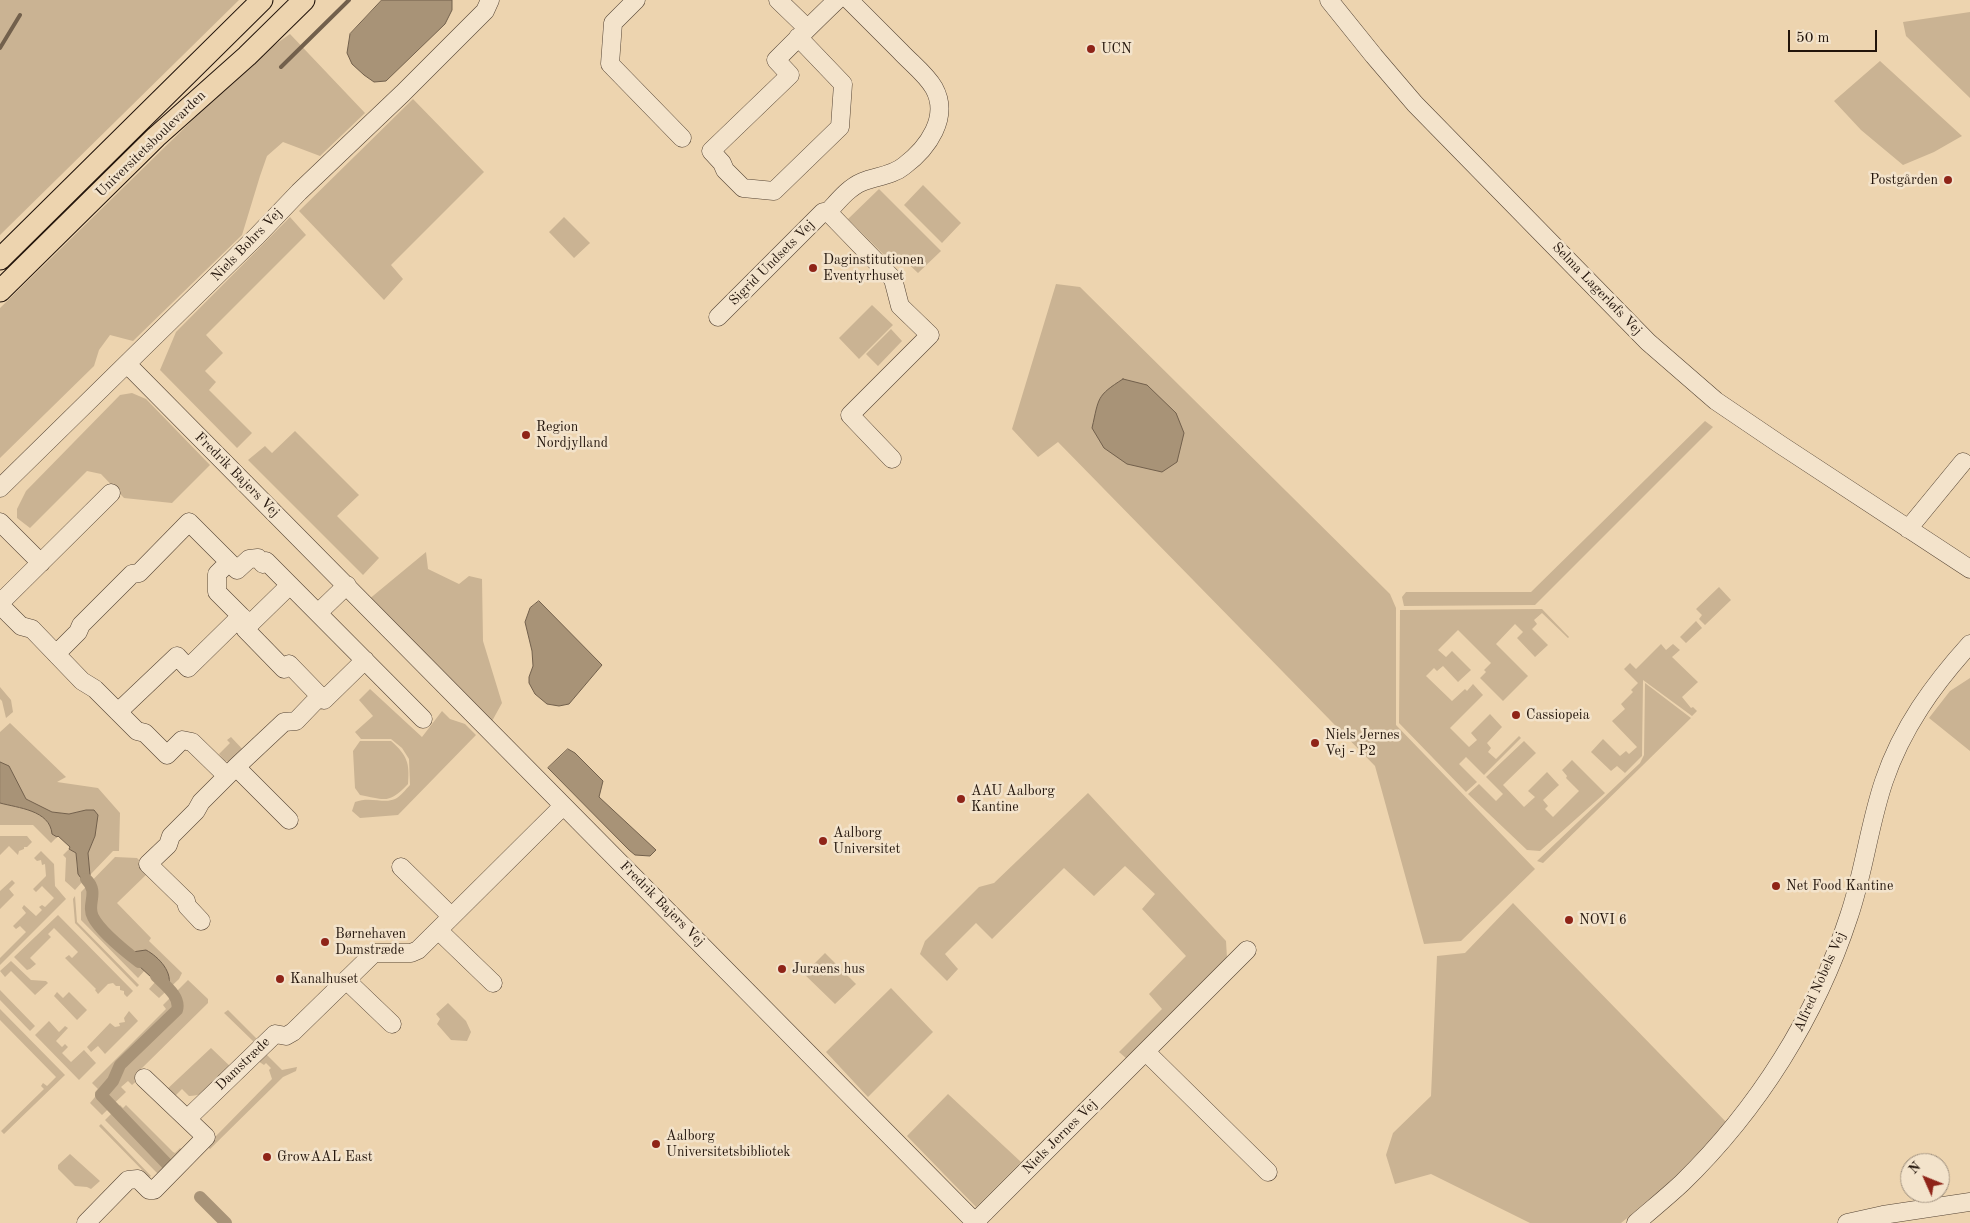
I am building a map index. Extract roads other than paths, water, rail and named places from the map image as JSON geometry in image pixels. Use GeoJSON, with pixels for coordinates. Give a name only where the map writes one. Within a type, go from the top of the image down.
{"type":"FeatureCollection","features":[{"type":"Feature","properties":{"kind":"main road","name":"Universitetsboulevarden"},"geometry":{"type":"LineString","coordinates":[[0,259],[262,0]]}},
{"type":"Feature","properties":{"kind":"main road"},"geometry":{"type":"LineString","coordinates":[[201,96],[270,12],[283,0]]}},
{"type":"Feature","properties":{"kind":"main road","name":"Universitetsboulevarden"},"geometry":{"type":"LineString","coordinates":[[0,291],[156,137],[247,56],[304,0]]}},
{"type":"Feature","properties":{"kind":"main road"},"geometry":{"type":"LineString","coordinates":[[247,56],[283,34],[319,0]]}},
{"type":"Feature","properties":{"kind":"street","name":"Niels Bohrs Vej"},"geometry":{"type":"LineString","coordinates":[[0,488],[257,236],[299,192],[457,39],[485,11],[490,0]]}},
{"type":"Feature","properties":{"kind":"street"},"geometry":{"type":"LineString","coordinates":[[636,0],[613,23],[610,64],[682,138]]}},
{"type":"Feature","properties":{"kind":"street"},"geometry":{"type":"LineString","coordinates":[[778,0],[803,33],[844,84],[840,127],[774,191],[743,188],[725,170],[722,163],[711,151],[790,75],[776,60],[803,33],[837,0]]}},
{"type":"Feature","properties":{"kind":"street","name":"Sigrid Undsets Vej"},"geometry":{"type":"LineString","coordinates":[[718,317],[823,212],[828,212],[850,188],[863,181],[889,175],[904,167],[929,141],[936,129],[938,96],[928,80],[849,0]]}},
{"type":"Feature","properties":{"kind":"street","name":"Selma Lagerløfs Vej"},"geometry":{"type":"LineString","coordinates":[[1329,0],[1415,104],[1648,342],[1716,401],[1970,568]]}},
{"type":"Feature","properties":{"kind":"street","name":"Sigrid Undsets Vej"},"geometry":{"type":"LineString","coordinates":[[828,212],[893,279],[900,306],[930,335],[850,415],[892,459]]}},
{"type":"Feature","properties":{"kind":"street","name":"Fredrik Bajers Vej"},"geometry":{"type":"LineString","coordinates":[[127,364],[976,1222]]}},
{"type":"Feature","properties":{"kind":"street"},"geometry":{"type":"LineString","coordinates":[[1908,529],[1963,462]]}},
{"type":"Feature","properties":{"kind":"street"},"geometry":{"type":"LineString","coordinates":[[111,493],[0,604],[20,626],[32,629],[82,681],[95,689],[137,731],[145,733],[167,754],[182,740],[192,742],[232,771],[288,820]]}},
{"type":"Feature","properties":{"kind":"street"},"geometry":{"type":"LineString","coordinates":[[0,522],[41,563]]}},
{"type":"Feature","properties":{"kind":"street"},"geometry":{"type":"LineString","coordinates":[[56,654],[78,632],[81,625],[132,574],[139,573],[189,522],[238,570],[250,560],[258,558],[264,564],[266,561],[423,718]]}},
{"type":"Feature","properties":{"kind":"street","name":"Selma Lagerløfs Vej"},"geometry":{"type":"LineString","coordinates":[[1908,529],[1970,582]]}},
{"type":"Feature","properties":{"kind":"street"},"geometry":{"type":"LineString","coordinates":[[229,562],[217,574],[217,592],[245,620],[245,629],[284,669],[289,664],[324,700],[365,660]]}},
{"type":"Feature","properties":{"kind":"street"},"geometry":{"type":"LineString","coordinates":[[118,712],[177,656],[188,668],[290,584]]}},
{"type":"Feature","properties":{"kind":"street"},"geometry":{"type":"LineString","coordinates":[[318,613],[347,585]]}},
{"type":"Feature","properties":{"kind":"street","name":"Alfred Nobels Vej"},"geometry":{"type":"LineString","coordinates":[[1636,1223],[1682,1184],[1718,1144],[1752,1103],[1790,1048],[1813,1007],[1850,915],[1883,782],[1893,755],[1906,729],[1944,672],[1970,644]]}},
{"type":"Feature","properties":{"kind":"street","name":"Alfred Nobels Vej"},"geometry":{"type":"LineString","coordinates":[[1927,697],[1970,660]]}},
{"type":"Feature","properties":{"kind":"street"},"geometry":{"type":"LineString","coordinates":[[201,921],[187,906],[186,901],[148,864],[168,845],[171,836],[196,811],[201,802],[232,771],[284,722],[296,721],[320,696]]}},
{"type":"Feature","properties":{"kind":"street","name":"Damstræde"},"geometry":{"type":"LineString","coordinates":[[187,1119],[274,1034],[286,1036],[293,1032],[374,953],[411,953],[418,950],[563,806]]}},
{"type":"Feature","properties":{"kind":"street"},"geometry":{"type":"LineString","coordinates":[[401,867],[451,916]]}},
{"type":"Feature","properties":{"kind":"street"},"geometry":{"type":"LineString","coordinates":[[438,930],[492,983]]}},
{"type":"Feature","properties":{"kind":"street","name":"Niels Jernes Vej"},"geometry":{"type":"LineString","coordinates":[[976,1222],[1247,950]]}},
{"type":"Feature","properties":{"kind":"street"},"geometry":{"type":"LineString","coordinates":[[346,980],[392,1024]]}},
{"type":"Feature","properties":{"kind":"street"},"geometry":{"type":"LineString","coordinates":[[1146,1052],[1268,1172]]}},
{"type":"Feature","properties":{"kind":"street"},"geometry":{"type":"LineString","coordinates":[[86,1223],[128,1180],[138,1179],[149,1190],[154,1190],[206,1137],[187,1119],[175,1103],[144,1078]]}},
{"type":"Feature","properties":{"kind":"street"},"geometry":{"type":"LineString","coordinates":[[1847,1223],[1883,1215],[1970,1202]]}},
{"type":"Feature","properties":{"kind":"waterway"},"geometry":{"type":"LineString","coordinates":[[281,67],[349,0]]}},
{"type":"Feature","properties":{"kind":"waterway"},"geometry":{"type":"LineString","coordinates":[[0,48],[20,15]]}},
{"type":"Feature","properties":{"kind":"waterway"},"geometry":{"type":"LineString","coordinates":[[86,879],[92,889],[91,912],[96,923],[139,962]]}},
{"type":"Feature","properties":{"kind":"waterway"},"geometry":{"type":"LineString","coordinates":[[156,976],[168,987],[177,1000],[177,1010],[120,1065],[113,1081],[101,1095],[167,1164]]}},
{"type":"Feature","properties":{"kind":"waterway"},"geometry":{"type":"LineString","coordinates":[[200,1197],[226,1223]]}},
{"type":"Feature","properties":{"kind":"place","name":"UCN"},"geometry":{"type":"Point","coordinates":[1091,49]}},
{"type":"Feature","properties":{"kind":"place","name":"Postgården"},"geometry":{"type":"Point","coordinates":[1948,180]}},
{"type":"Feature","properties":{"kind":"place","name":"Daginstitutionen Eventyrhuset"},"geometry":{"type":"Point","coordinates":[813,268]}},
{"type":"Feature","properties":{"kind":"place","name":"Region Nordjylland"},"geometry":{"type":"Point","coordinates":[526,435]}},
{"type":"Feature","properties":{"kind":"place","name":"Cassiopeia"},"geometry":{"type":"Point","coordinates":[1516,715]}},
{"type":"Feature","properties":{"kind":"place","name":"Niels Jernes Vej - P2"},"geometry":{"type":"Point","coordinates":[1315,743]}},
{"type":"Feature","properties":{"kind":"place","name":"AAU Aalborg Kantine"},"geometry":{"type":"Point","coordinates":[961,799]}},
{"type":"Feature","properties":{"kind":"place","name":"Aalborg Universitet"},"geometry":{"type":"Point","coordinates":[823,841]}},
{"type":"Feature","properties":{"kind":"place","name":"Net Food Kantine"},"geometry":{"type":"Point","coordinates":[1776,886]}},
{"type":"Feature","properties":{"kind":"place","name":"NOVI 6"},"geometry":{"type":"Point","coordinates":[1569,920]}},
{"type":"Feature","properties":{"kind":"place","name":"Børnehaven Damstræde"},"geometry":{"type":"Point","coordinates":[325,942]}},
{"type":"Feature","properties":{"kind":"place","name":"Juraens hus"},"geometry":{"type":"Point","coordinates":[782,969]}},
{"type":"Feature","properties":{"kind":"place","name":"Kanalhuset"},"geometry":{"type":"Point","coordinates":[280,979]}},
{"type":"Feature","properties":{"kind":"place","name":"Aalborg Universitetsbibliotek"},"geometry":{"type":"Point","coordinates":[656,1144]}},
{"type":"Feature","properties":{"kind":"place","name":"GrowAAL East"},"geometry":{"type":"Point","coordinates":[267,1157]}}]}
